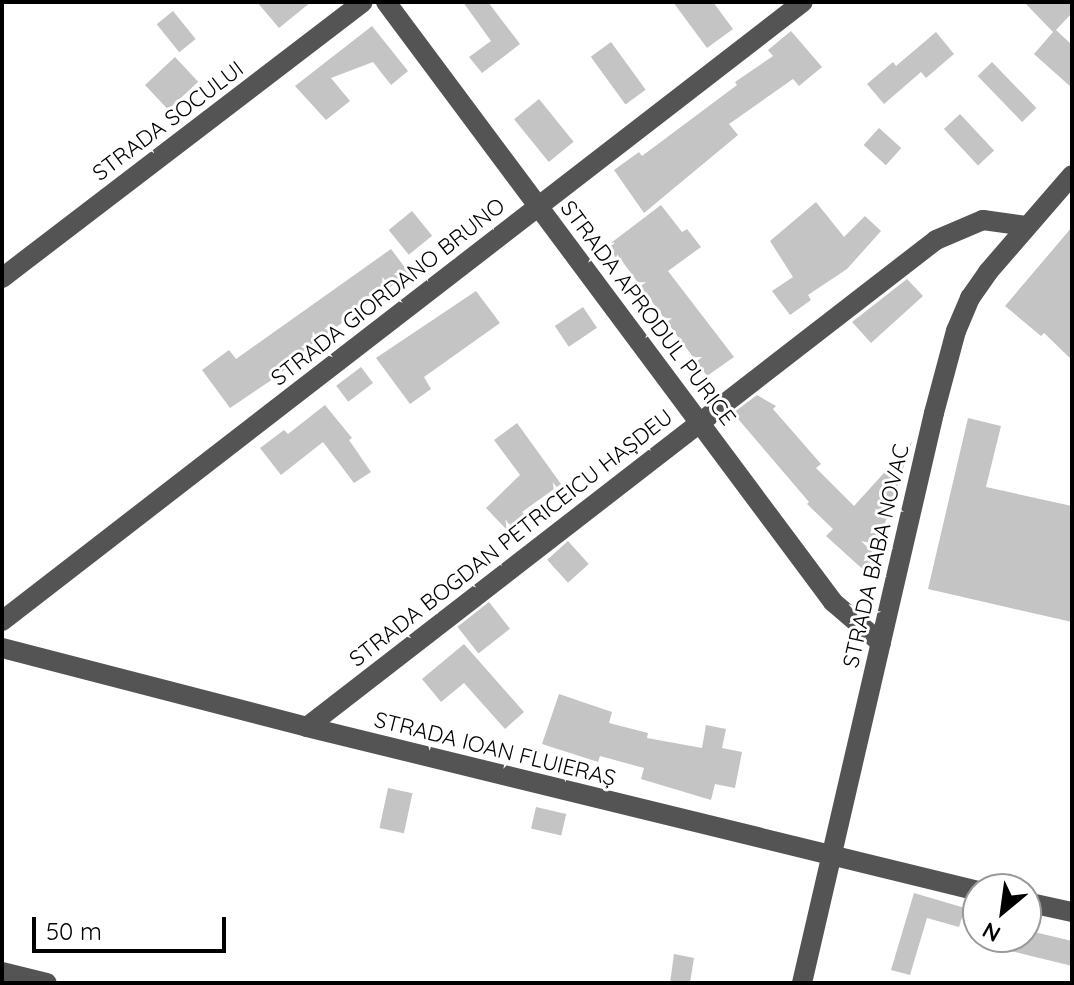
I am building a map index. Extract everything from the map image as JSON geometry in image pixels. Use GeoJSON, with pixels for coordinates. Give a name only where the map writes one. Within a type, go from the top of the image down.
{"type":"FeatureCollection","features":[{"type":"Feature","properties":{"kind":"street","name":"STRADA SOCULUI"},"geometry":{"type":"LineString","coordinates":[[2,278],[363,2]]}},
{"type":"Feature","properties":{"kind":"street","name":"STRADA APRODUL PURICE"},"geometry":{"type":"LineString","coordinates":[[386,2],[833,602],[881,643]]}},
{"type":"Feature","properties":{"kind":"street","name":"STRADA GIORDANO BRUNO"},"geometry":{"type":"LineString","coordinates":[[2,621],[803,2]]}},
{"type":"Feature","properties":{"kind":"street","name":"STRADA BABA NOVAC"},"geometry":{"type":"LineString","coordinates":[[802,983],[941,382],[956,331],[970,298],[988,272],[1072,175]]}},
{"type":"Feature","properties":{"kind":"street","name":"STRADA BOGDAN PETRICEICU HAȘDEU"},"geometry":{"type":"LineString","coordinates":[[307,727],[936,240],[983,220],[1026,226]]}},
{"type":"Feature","properties":{"kind":"street","name":"STRADA IOAN FLUIERAȘ"},"geometry":{"type":"LineString","coordinates":[[2,648],[307,727],[962,887]]}},
{"type":"Feature","properties":{"kind":"street"},"geometry":{"type":"LineString","coordinates":[[1042,905],[1072,912]]}},
{"type":"Feature","properties":{"kind":"street"},"geometry":{"type":"LineString","coordinates":[[2,972],[47,983]]}},
{"type":"Feature","properties":{"kind":"building"},"geometry":{"type":"Polygon","coordinates":[[[257,2],[311,2],[279,28],[257,2]]]}},
{"type":"Feature","properties":{"kind":"building"},"geometry":{"type":"Polygon","coordinates":[[[463,2],[488,2],[520,44],[482,73],[469,57],[491,41],[463,2]]]}},
{"type":"Feature","properties":{"kind":"building"},"geometry":{"type":"Polygon","coordinates":[[[673,2],[713,2],[733,29],[707,48],[673,2]]]}},
{"type":"Feature","properties":{"kind":"building"},"geometry":{"type":"Polygon","coordinates":[[[1024,2],[1072,2],[1072,13],[1056,30],[1072,45],[1072,88],[1034,54],[1053,32],[1024,2]]]}},
{"type":"Feature","properties":{"kind":"building"},"geometry":{"type":"Polygon","coordinates":[[[173,11],[196,39],[179,52],[157,24],[173,11]]]}},
{"type":"Feature","properties":{"kind":"building"},"geometry":{"type":"Polygon","coordinates":[[[372,26],[408,71],[391,85],[373,62],[331,78],[350,101],[326,120],[295,86],[372,26]]]}},
{"type":"Feature","properties":{"kind":"building"},"geometry":{"type":"Polygon","coordinates":[[[791,31],[822,67],[799,86],[793,79],[729,124],[738,135],[644,213],[614,170],[639,152],[642,156],[737,85],[735,82],[773,56],[768,50],[791,31]]]}},
{"type":"Feature","properties":{"kind":"building"},"geometry":{"type":"Polygon","coordinates":[[[936,32],[954,54],[926,78],[921,72],[884,104],[867,84],[893,62],[896,66],[936,32]]]}},
{"type":"Feature","properties":{"kind":"building"},"geometry":{"type":"Polygon","coordinates":[[[611,42],[646,90],[625,104],[591,57],[611,42]]]}},
{"type":"Feature","properties":{"kind":"building"},"geometry":{"type":"Polygon","coordinates":[[[175,57],[198,82],[168,110],[145,85],[175,57]]]}},
{"type":"Feature","properties":{"kind":"building"},"geometry":{"type":"Polygon","coordinates":[[[992,62],[1036,108],[1022,122],[978,76],[992,62]]]}},
{"type":"Feature","properties":{"kind":"building"},"geometry":{"type":"Polygon","coordinates":[[[539,99],[574,142],[549,162],[514,119],[539,99]]]}},
{"type":"Feature","properties":{"kind":"building"},"geometry":{"type":"Polygon","coordinates":[[[960,114],[994,151],[978,166],[944,129],[960,114]]]}},
{"type":"Feature","properties":{"kind":"building"},"geometry":{"type":"Polygon","coordinates":[[[879,128],[901,148],[886,165],[864,145],[879,128]]]}},
{"type":"Feature","properties":{"kind":"building"},"geometry":{"type":"Polygon","coordinates":[[[816,202],[844,237],[865,216],[881,231],[847,269],[808,295],[811,300],[790,315],[772,291],[793,277],[770,241],[816,202]]]}},
{"type":"Feature","properties":{"kind":"building"},"geometry":{"type":"Polygon","coordinates":[[[661,205],[682,232],[687,229],[701,247],[668,271],[734,357],[707,376],[622,261],[620,263],[607,246],[661,205]]]}},
{"type":"Feature","properties":{"kind":"building"},"geometry":{"type":"Polygon","coordinates":[[[412,211],[432,236],[409,255],[389,230],[412,211]]]}},
{"type":"Feature","properties":{"kind":"building"},"geometry":{"type":"Polygon","coordinates":[[[1072,227],[1072,360],[1044,333],[1041,336],[1005,306],[1072,227]]]}},
{"type":"Feature","properties":{"kind":"building"},"geometry":{"type":"Polygon","coordinates":[[[391,249],[409,273],[296,357],[298,359],[273,379],[230,408],[202,370],[229,350],[236,359],[391,249]]]}},
{"type":"Feature","properties":{"kind":"building"},"geometry":{"type":"Polygon","coordinates":[[[907,279],[923,296],[871,343],[852,322],[907,279]]]}},
{"type":"Feature","properties":{"kind":"building"},"geometry":{"type":"Polygon","coordinates":[[[476,291],[500,323],[424,377],[431,389],[410,404],[376,358],[476,291]]]}},
{"type":"Feature","properties":{"kind":"building"},"geometry":{"type":"Polygon","coordinates":[[[583,307],[597,328],[569,347],[555,326],[583,307]]]}},
{"type":"Feature","properties":{"kind":"building"},"geometry":{"type":"Polygon","coordinates":[[[361,367],[373,383],[348,402],[336,386],[361,367]]]}},
{"type":"Feature","properties":{"kind":"building"},"geometry":{"type":"Polygon","coordinates":[[[757,395],[776,406],[773,409],[821,464],[816,468],[854,506],[912,442],[868,574],[826,536],[833,529],[807,504],[809,502],[733,413],[757,395]]]}},
{"type":"Feature","properties":{"kind":"building"},"geometry":{"type":"Polygon","coordinates":[[[325,405],[352,438],[349,440],[371,472],[354,483],[323,442],[281,475],[260,448],[284,430],[288,434],[325,405]]]}},
{"type":"Feature","properties":{"kind":"building"},"geometry":{"type":"Polygon","coordinates":[[[968,418],[1001,426],[986,487],[1072,506],[1072,622],[928,589],[968,418]]]}},
{"type":"Feature","properties":{"kind":"building"},"geometry":{"type":"Polygon","coordinates":[[[517,423],[561,484],[522,512],[524,514],[507,530],[486,508],[520,475],[494,440],[517,423]]]}},
{"type":"Feature","properties":{"kind":"building"},"geometry":{"type":"Polygon","coordinates":[[[568,541],[589,564],[568,583],[547,560],[568,541]]]}},
{"type":"Feature","properties":{"kind":"building"},"geometry":{"type":"Polygon","coordinates":[[[489,602],[510,629],[478,653],[457,627],[489,602]]]}},
{"type":"Feature","properties":{"kind":"building"},"geometry":{"type":"Polygon","coordinates":[[[464,644],[524,712],[505,729],[464,683],[441,702],[422,679],[464,644]]]}},
{"type":"Feature","properties":{"kind":"building"},"geometry":{"type":"Polygon","coordinates":[[[559,694],[612,712],[609,723],[648,733],[647,738],[702,748],[706,725],[726,729],[722,748],[742,752],[735,788],[715,784],[711,800],[641,779],[644,768],[600,756],[598,762],[542,744],[559,694]]]}},
{"type":"Feature","properties":{"kind":"building"},"geometry":{"type":"Polygon","coordinates":[[[388,788],[412,793],[404,833],[379,828],[388,788]]]}},
{"type":"Feature","properties":{"kind":"building"},"geometry":{"type":"Polygon","coordinates":[[[536,807],[566,814],[561,835],[531,828],[536,807]]]}},
{"type":"Feature","properties":{"kind":"building"},"geometry":{"type":"Polygon","coordinates":[[[914,893],[962,907],[959,927],[927,918],[910,975],[891,970],[914,893]]]}},
{"type":"Feature","properties":{"kind":"building"},"geometry":{"type":"Polygon","coordinates":[[[1042,934],[1072,941],[1072,966],[1019,953],[1042,953],[1042,934]]]}},
{"type":"Feature","properties":{"kind":"building"},"geometry":{"type":"Polygon","coordinates":[[[674,954],[694,958],[690,983],[670,983],[674,954]]]}}]}
